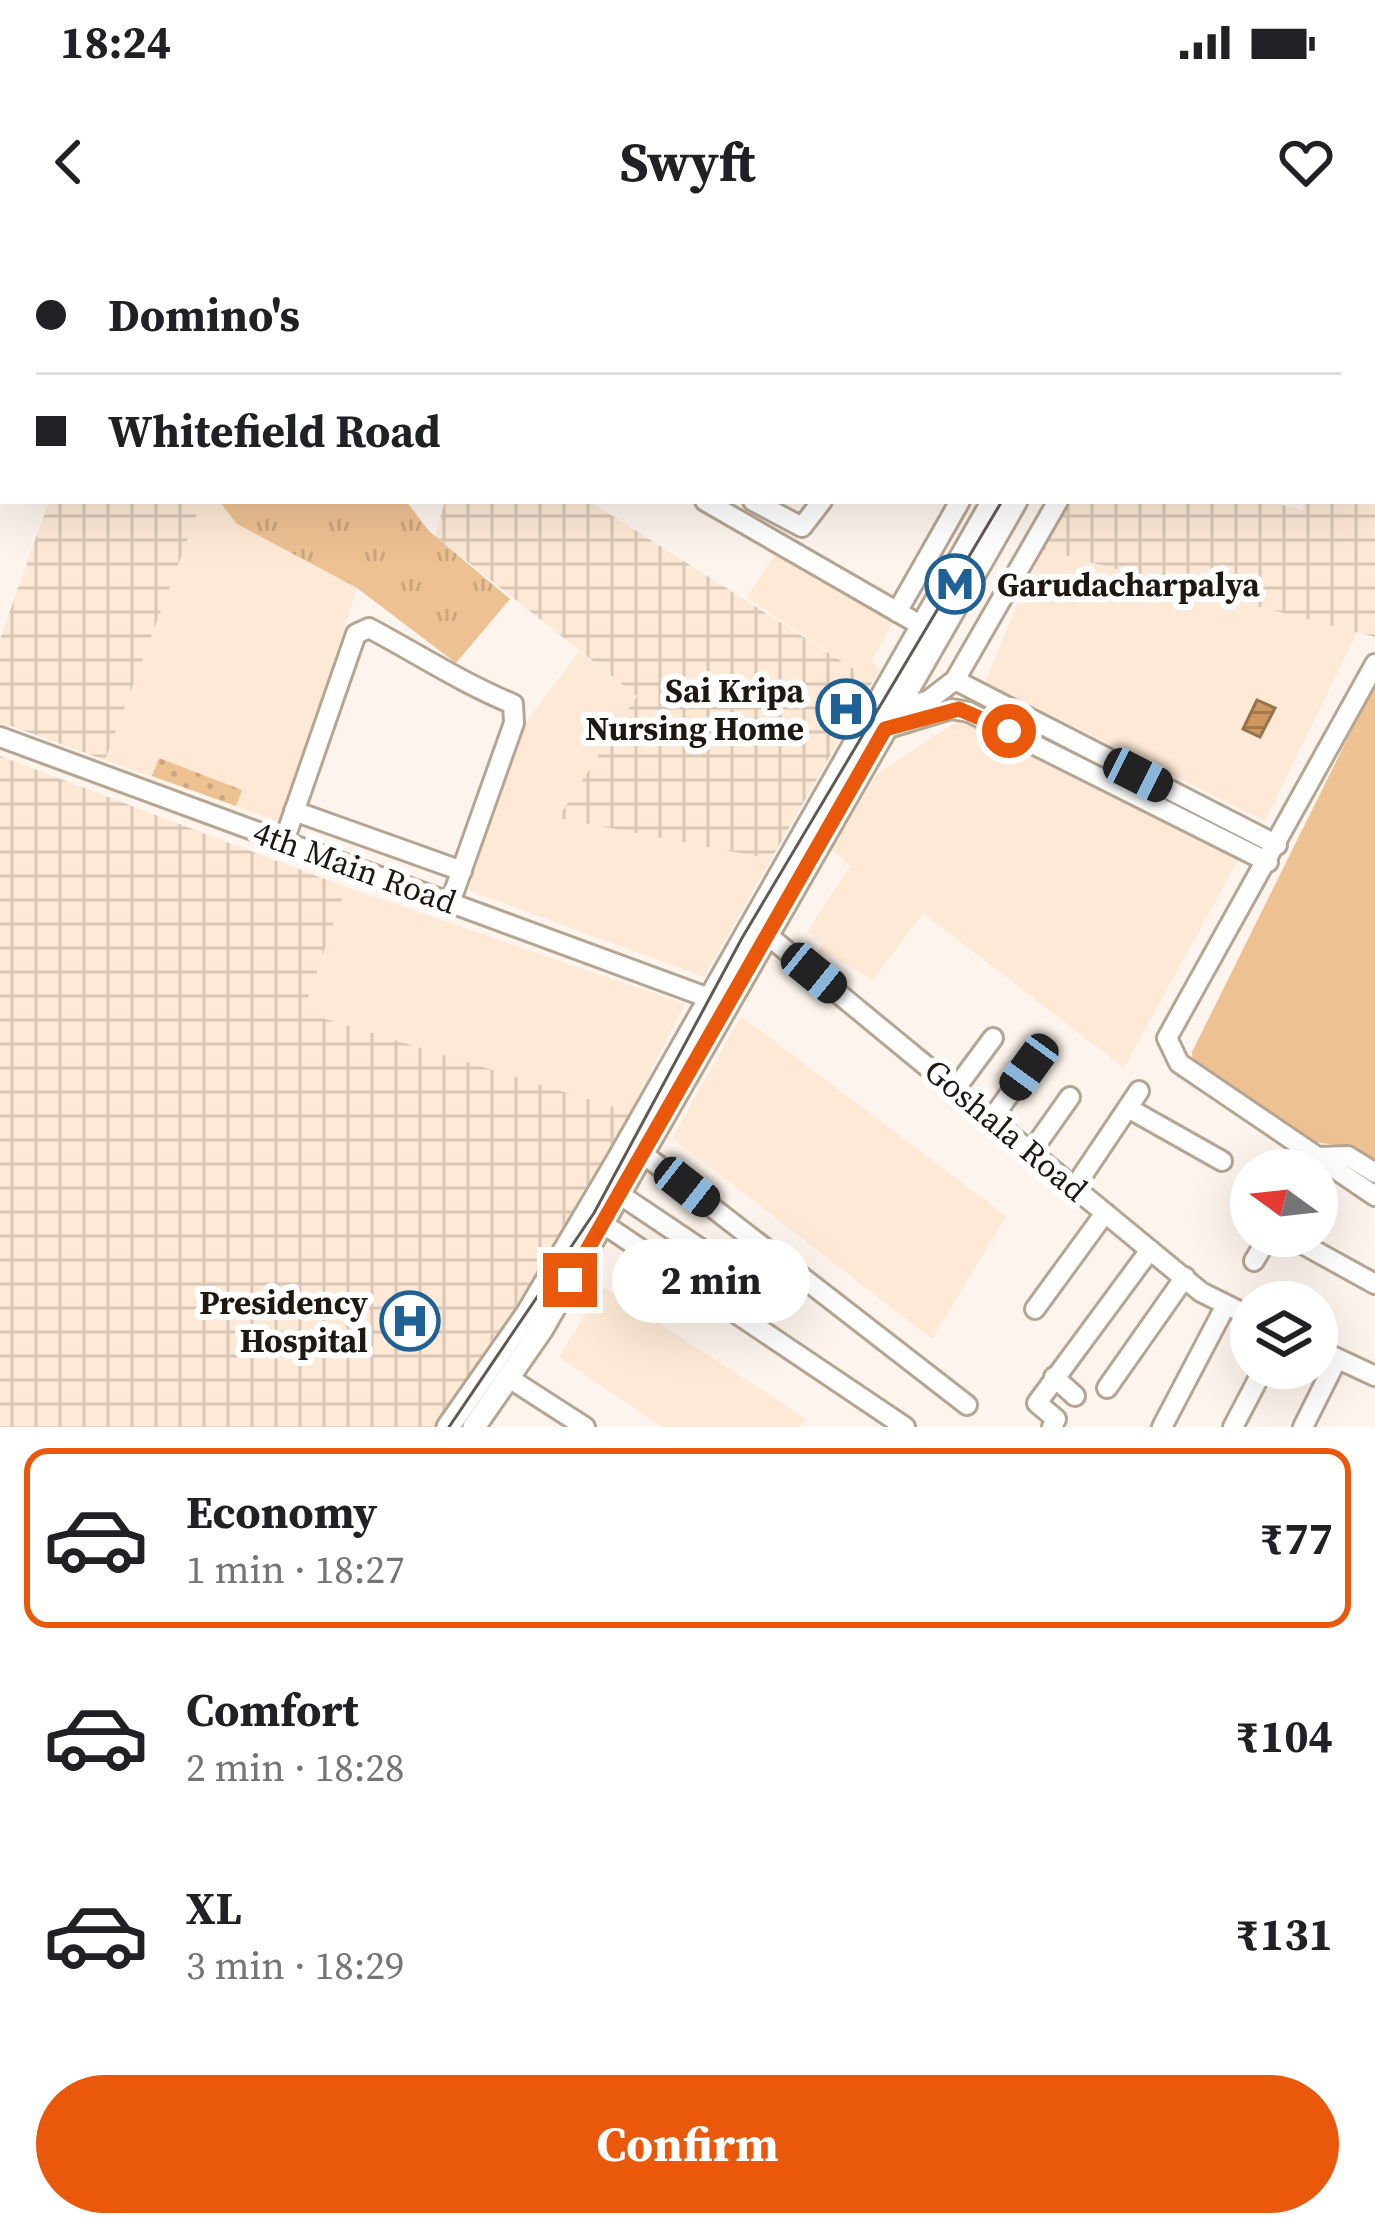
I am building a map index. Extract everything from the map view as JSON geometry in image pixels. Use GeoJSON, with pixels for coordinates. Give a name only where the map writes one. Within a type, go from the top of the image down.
{"type":"FeatureCollection","features":[{"type":"Feature","properties":{"kind":"main road"},"geometry":{"type":"LineString","coordinates":[[448,1427],[527,1314],[991,504]]}},
{"type":"Feature","properties":{"kind":"main road"},"geometry":{"type":"LineString","coordinates":[[474,1427],[509,1378],[619,1194],[1014,504]]}},
{"type":"Feature","properties":{"kind":"street"},"geometry":{"type":"LineString","coordinates":[[710,504],[922,626]]}},
{"type":"Feature","properties":{"kind":"street"},"geometry":{"type":"LineString","coordinates":[[759,504],[802,527],[819,504]]}},
{"type":"Feature","properties":{"kind":"street"},"geometry":{"type":"LineString","coordinates":[[897,612],[958,504]]}},
{"type":"Feature","properties":{"kind":"street"},"geometry":{"type":"LineString","coordinates":[[891,720],[955,680],[1056,504]]}},
{"type":"Feature","properties":{"kind":"street"},"geometry":{"type":"LineString","coordinates":[[284,841],[356,634],[369,628],[428,659],[448,677],[513,704],[514,723],[450,903]]}},
{"type":"Feature","properties":{"kind":"street"},"geometry":{"type":"LineString","coordinates":[[1306,1149],[1179,1063],[1167,1038],[1375,664]]}},
{"type":"Feature","properties":{"kind":"street"},"geometry":{"type":"LineString","coordinates":[[955,680],[1133,783],[1272,854]]}},
{"type":"Feature","properties":{"kind":"street"},"geometry":{"type":"LineString","coordinates":[[891,720],[959,709],[1133,783]]}},
{"type":"Feature","properties":{"kind":"street","name":"4th Main Road"},"geometry":{"type":"LineString","coordinates":[[0,737],[709,998]]}},
{"type":"Feature","properties":{"kind":"street"},"geometry":{"type":"LineString","coordinates":[[294,811],[462,871]]}},
{"type":"Feature","properties":{"kind":"street","name":"Goshala Road"},"geometry":{"type":"LineString","coordinates":[[766,934],[1150,1250],[1230,1306]]}},
{"type":"Feature","properties":{"kind":"street"},"geometry":{"type":"LineString","coordinates":[[956,1088],[993,1038]]}},
{"type":"Feature","properties":{"kind":"street"},"geometry":{"type":"LineString","coordinates":[[991,1120],[1029,1067]]}},
{"type":"Feature","properties":{"kind":"street"},"geometry":{"type":"LineString","coordinates":[[1031,1152],[1070,1097]]}},
{"type":"Feature","properties":{"kind":"street"},"geometry":{"type":"LineString","coordinates":[[1075,1188],[1134,1099],[1222,1161]]}},
{"type":"Feature","properties":{"kind":"street"},"geometry":{"type":"LineString","coordinates":[[642,1153],[967,1405]]}},
{"type":"Feature","properties":{"kind":"street"},"geometry":{"type":"LineString","coordinates":[[1338,1156],[1348,1156],[1375,1173]]}},
{"type":"Feature","properties":{"kind":"street"},"geometry":{"type":"LineString","coordinates":[[1338,1171],[1375,1196]]}},
{"type":"Feature","properties":{"kind":"street"},"geometry":{"type":"LineString","coordinates":[[619,1194],[759,1288]]}},
{"type":"Feature","properties":{"kind":"street"},"geometry":{"type":"LineString","coordinates":[[1035,1310],[1106,1213]]}},
{"type":"Feature","properties":{"kind":"street"},"geometry":{"type":"LineString","coordinates":[[602,1223],[905,1427]]}},
{"type":"Feature","properties":{"kind":"street"},"geometry":{"type":"LineString","coordinates":[[1052,1427],[1056,1419],[1037,1402],[1150,1250]]}},
{"type":"Feature","properties":{"kind":"street"},"geometry":{"type":"LineString","coordinates":[[1254,1262],[1257,1257]]}},
{"type":"Feature","properties":{"kind":"street"},"geometry":{"type":"LineString","coordinates":[[1326,1257],[1375,1284]]}},
{"type":"Feature","properties":{"kind":"street"},"geometry":{"type":"LineString","coordinates":[[1107,1388],[1184,1277]]}},
{"type":"Feature","properties":{"kind":"street"},"geometry":{"type":"LineString","coordinates":[[1162,1427],[1226,1304]]}},
{"type":"Feature","properties":{"kind":"street"},"geometry":{"type":"LineString","coordinates":[[1338,1359],[1372,1368]]}},
{"type":"Feature","properties":{"kind":"street"},"geometry":{"type":"LineString","coordinates":[[1054,1377],[1075,1396]]}},
{"type":"Feature","properties":{"kind":"street"},"geometry":{"type":"LineString","coordinates":[[509,1378],[585,1427]]}},
{"type":"Feature","properties":{"kind":"street"},"geometry":{"type":"LineString","coordinates":[[1233,1427],[1253,1389]]}},
{"type":"Feature","properties":{"kind":"street"},"geometry":{"type":"LineString","coordinates":[[1303,1427],[1322,1389]]}},
{"type":"Feature","properties":{"kind":"shaded area"},"geometry":{"type":"Polygon","coordinates":[[[48,504],[201,504],[105,760],[0,722],[0,639],[48,504]]]}},
{"type":"Feature","properties":{"kind":"shaded area"},"geometry":{"type":"Polygon","coordinates":[[[201,504],[221,504],[237,524],[357,588],[282,823],[105,760],[201,504]]]}},
{"type":"Feature","properties":{"kind":"shaded area"},"geometry":{"type":"Polygon","coordinates":[[[444,504],[594,504],[873,681],[771,859],[558,818],[637,696],[435,536],[444,504]]]}},
{"type":"Feature","properties":{"kind":"shaded area"},"geometry":{"type":"Polygon","coordinates":[[[1066,504],[1279,504],[1302,510],[1304,504],[1375,504],[1375,637],[1040,549],[1066,504]]]}},
{"type":"Feature","properties":{"kind":"shaded area"},"geometry":{"type":"Polygon","coordinates":[[[1040,549],[1357,632],[1265,821],[985,682],[1040,549]]]}},
{"type":"Feature","properties":{"kind":"shaded area"},"geometry":{"type":"Polygon","coordinates":[[[775,553],[895,618],[871,662],[880,669],[873,681],[747,598],[775,553]]]}},
{"type":"Feature","properties":{"kind":"shaded area"},"geometry":{"type":"Polygon","coordinates":[[[579,652],[637,696],[559,818],[771,859],[704,977],[468,890],[525,723],[579,652]]]}},
{"type":"Feature","properties":{"kind":"shaded area"},"geometry":{"type":"Polygon","coordinates":[[[1257,700],[1275,708],[1260,737],[1243,729],[1257,700]]]}},
{"type":"Feature","properties":{"kind":"shaded area"},"geometry":{"type":"Polygon","coordinates":[[[964,717],[1240,856],[1124,1068],[923,913],[873,980],[826,953],[818,963],[812,959],[823,944],[807,932],[850,866],[831,849],[877,774],[964,717]]]}},
{"type":"Feature","properties":{"kind":"shaded area"},"geometry":{"type":"Polygon","coordinates":[[[0,756],[346,887],[303,1012],[630,1112],[510,1318],[435,1427],[0,1427],[0,756]]]}},
{"type":"Feature","properties":{"kind":"shaded area"},"geometry":{"type":"Polygon","coordinates":[[[346,887],[685,1004],[630,1112],[302,1012],[346,887]]]}},
{"type":"Feature","properties":{"kind":"shaded area"},"geometry":{"type":"Polygon","coordinates":[[[741,1016],[1006,1216],[932,1339],[672,1138],[741,1016]]]}},
{"type":"Feature","properties":{"kind":"shaded area"},"geometry":{"type":"Polygon","coordinates":[[[602,1286],[806,1419],[800,1427],[662,1427],[559,1357],[602,1286]]]}},
{"type":"Feature","properties":{"kind":"green space"},"geometry":{"type":"Polygon","coordinates":[[[221,504],[408,504],[429,531],[510,599],[456,663],[357,588],[237,524],[221,504]]]}},
{"type":"Feature","properties":{"kind":"green space"},"geometry":{"type":"Polygon","coordinates":[[[1375,683],[1375,1165],[1344,1146],[1314,1142],[1193,1069],[1192,1052],[1375,683]]]}},
{"type":"Feature","properties":{"kind":"green space"},"geometry":{"type":"Polygon","coordinates":[[[159,758],[242,790],[236,806],[152,776],[159,758]]]}},
{"type":"Feature","properties":{"kind":"railway"},"geometry":{"type":"LineString","coordinates":[[449,1427],[594,1213],[742,938],[1000,504]]}},
{"type":"Feature","properties":{"kind":"place","name":"Garudacharpalya"},"geometry":{"type":"Point","coordinates":[955,584]}},
{"type":"Feature","properties":{"kind":"place","name":"Sai Kripa Nursing Home"},"geometry":{"type":"Point","coordinates":[846,709]}},
{"type":"Feature","properties":{"kind":"place","name":"Presidency Hospital"},"geometry":{"type":"Point","coordinates":[410,1321]}},
{"type":"Feature","properties":{"kind":"route"},"geometry":{"type":"LineString","coordinates":[[570,1280],[885,729],[959,709],[1009,731]]}}]}
